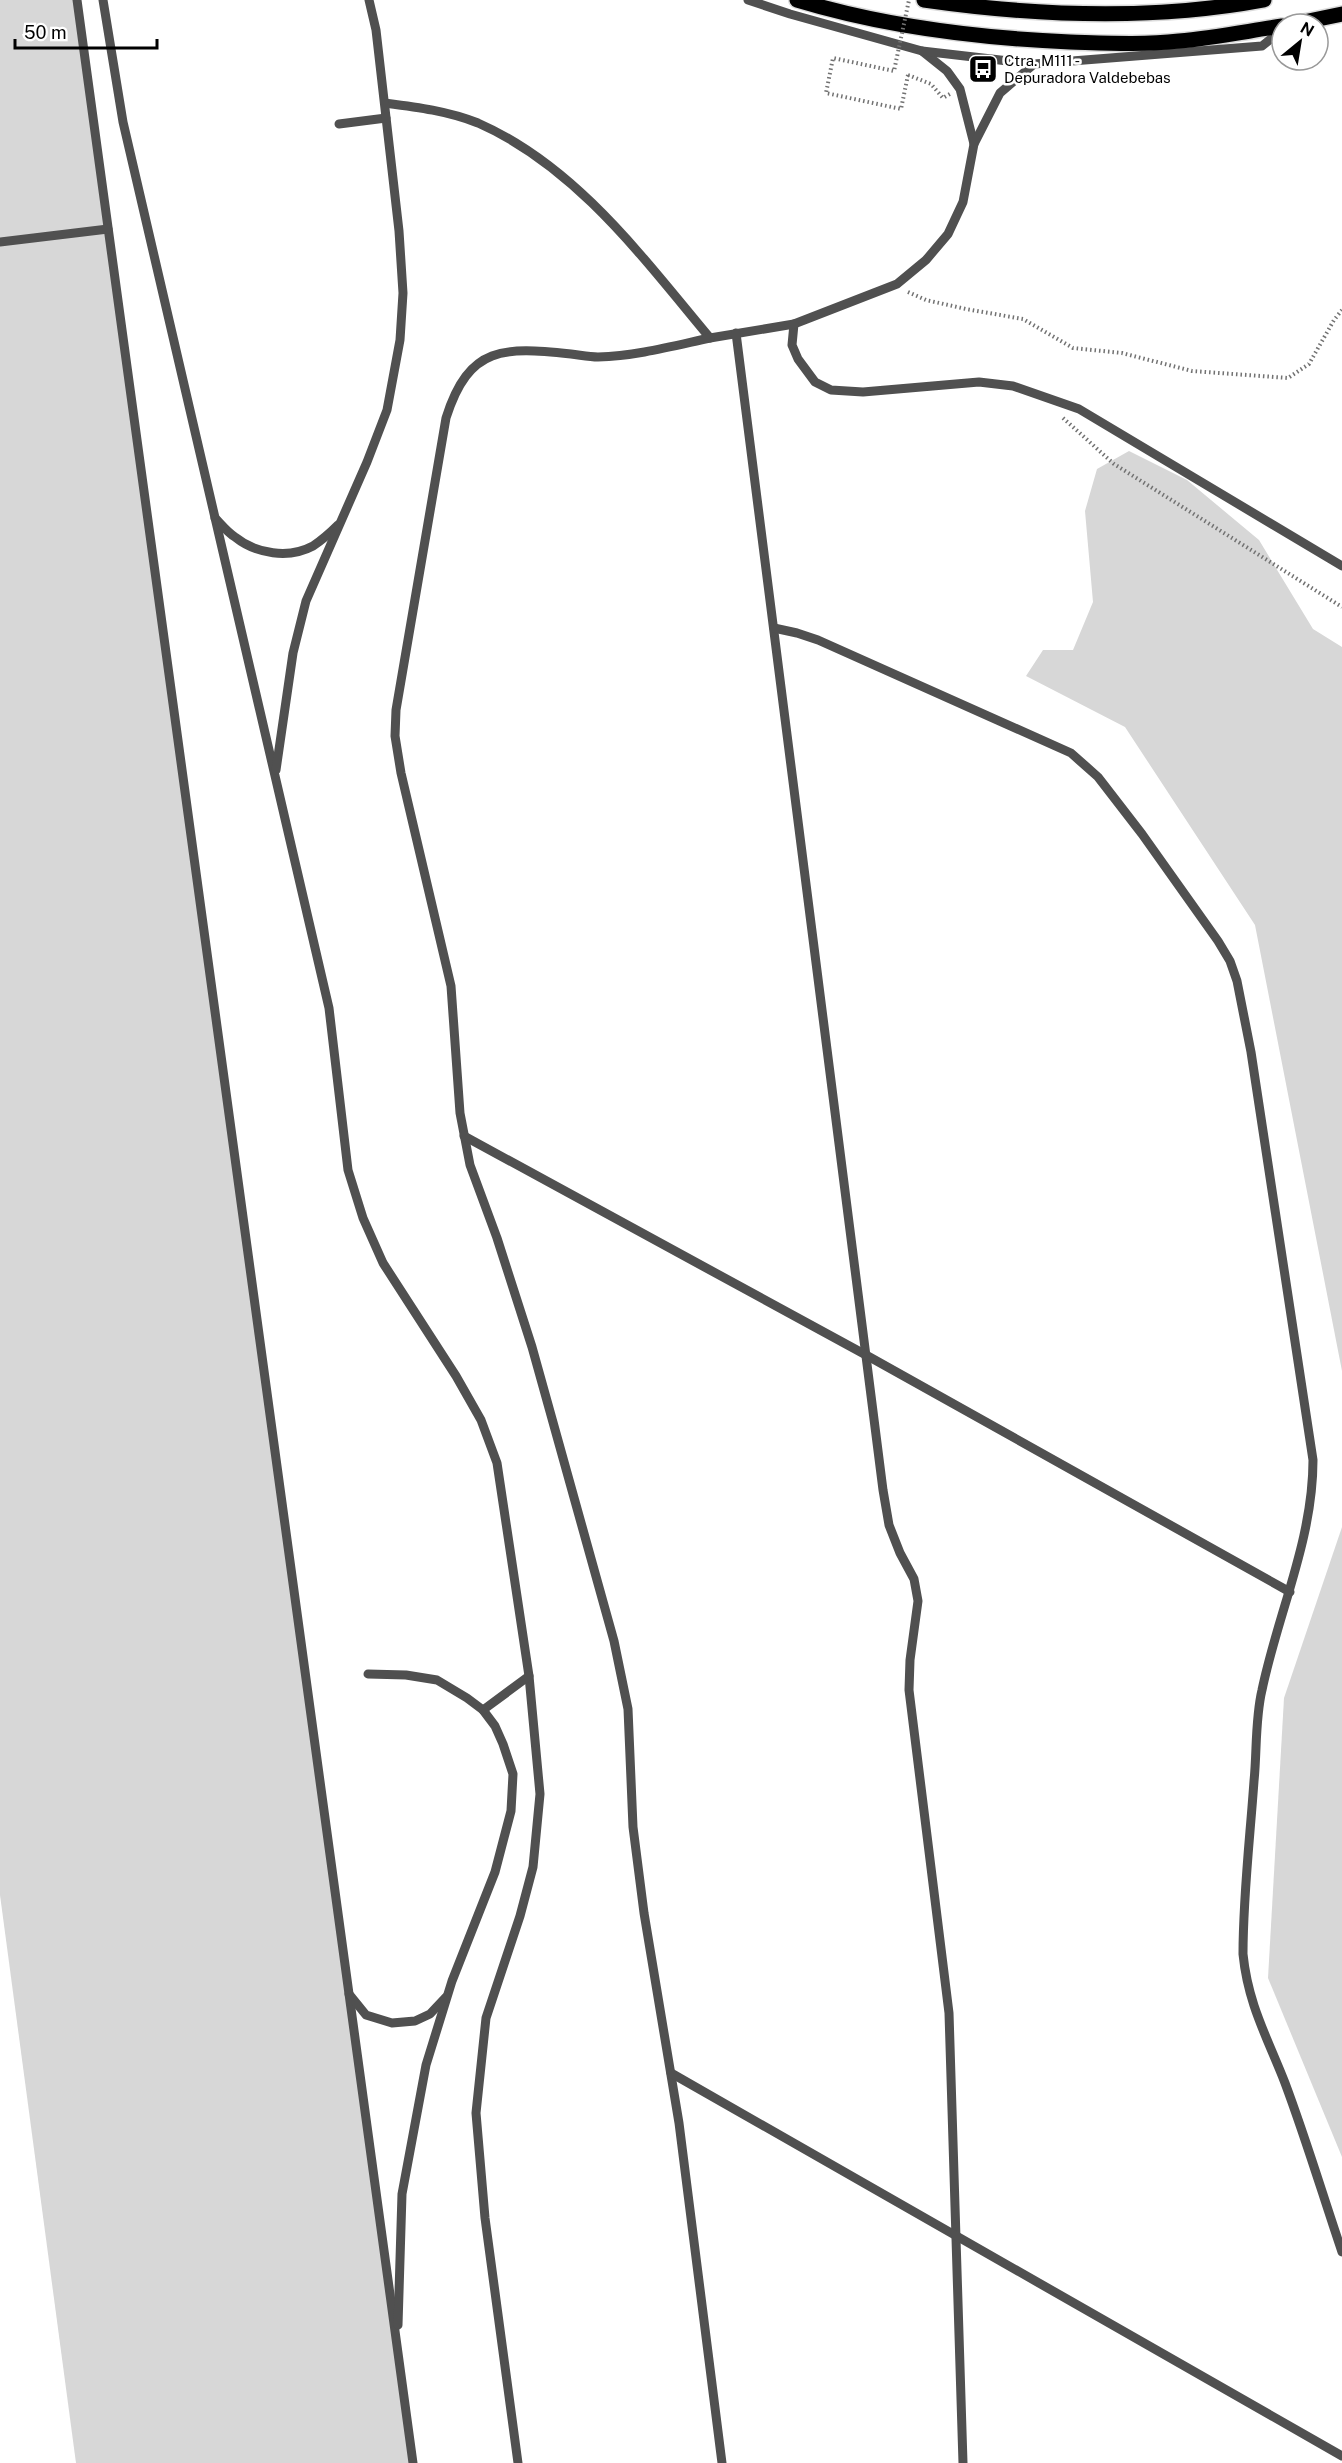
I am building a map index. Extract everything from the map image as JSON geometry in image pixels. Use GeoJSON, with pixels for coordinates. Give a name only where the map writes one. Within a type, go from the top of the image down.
{"type":"FeatureCollection","features":[{"type":"Feature","properties":{"kind":"main road"},"geometry":{"type":"LineString","coordinates":[[797,0],[826,9],[921,29],[1005,39],[1111,43],[1178,41],[1270,30]]}},
{"type":"Feature","properties":{"kind":"main road"},"geometry":{"type":"LineString","coordinates":[[924,0],[970,7],[1046,13],[1121,14],[1198,9],[1264,0]]}},
{"type":"Feature","properties":{"kind":"lane"},"geometry":{"type":"LineString","coordinates":[[77,0],[413,2463]]}},
{"type":"Feature","properties":{"kind":"lane"},"geometry":{"type":"LineString","coordinates":[[104,0],[123,122],[329,1008],[348,1170],[363,1218],[383,1263],[456,1376],[481,1420],[497,1463],[529,1676],[540,1794],[534,1867],[520,1917],[486,2018],[476,2113],[484,2218],[518,2463]]}},
{"type":"Feature","properties":{"kind":"lane"},"geometry":{"type":"LineString","coordinates":[[275,777],[295,643],[306,601],[387,410],[400,340],[403,283],[385,103],[376,30],[369,0]]}},
{"type":"Feature","properties":{"kind":"lane"},"geometry":{"type":"LineString","coordinates":[[748,0],[922,51],[1034,64],[1262,46],[1270,39]]}},
{"type":"Feature","properties":{"kind":"lane"},"geometry":{"type":"LineString","coordinates":[[922,51],[947,71],[960,89],[974,144]]}},
{"type":"Feature","properties":{"kind":"lane"},"geometry":{"type":"LineString","coordinates":[[722,2463],[680,2123],[644,1913],[633,1827],[627,1709],[614,1641],[532,1347],[497,1238],[470,1165],[460,1113],[452,986],[401,773],[395,736],[396,710],[446,418],[460,382],[470,370],[493,354],[526,350],[594,357],[632,355],[736,333],[794,324],[897,284],[926,260],[948,234],[963,202],[974,144],[1000,93],[1034,64]]}},
{"type":"Feature","properties":{"kind":"lane"},"geometry":{"type":"LineString","coordinates":[[385,103],[424,108],[478,123],[543,163],[607,216],[710,338]]}},
{"type":"Feature","properties":{"kind":"lane"},"geometry":{"type":"LineString","coordinates":[[339,124],[386,118]]}},
{"type":"Feature","properties":{"kind":"lane"},"geometry":{"type":"LineString","coordinates":[[0,242],[108,229]]}},
{"type":"Feature","properties":{"kind":"lane"},"geometry":{"type":"LineString","coordinates":[[794,324],[792,345],[798,359],[815,382],[831,390],[863,392],[979,382],[1013,386],[1079,409],[1342,566]]}},
{"type":"Feature","properties":{"kind":"lane"},"geometry":{"type":"LineString","coordinates":[[736,333],[889,1525],[914,1579],[918,1601],[910,1660],[909,1690],[949,2013],[963,2463]]}},
{"type":"Feature","properties":{"kind":"lane"},"geometry":{"type":"LineString","coordinates":[[214,518],[235,538],[278,554],[297,553],[315,545],[341,522]]}},
{"type":"Feature","properties":{"kind":"lane"},"geometry":{"type":"LineString","coordinates":[[774,628],[818,640],[1071,753],[1098,777],[1142,834],[1230,961],[1244,1007],[1312,1446],[1311,1496],[1290,1592],[1276,1634],[1261,1693],[1243,1954],[1249,1992],[1285,2084],[1342,2252]]}},
{"type":"Feature","properties":{"kind":"lane"},"geometry":{"type":"LineString","coordinates":[[464,1136],[866,1355],[1290,1592]]}},
{"type":"Feature","properties":{"kind":"lane"},"geometry":{"type":"LineString","coordinates":[[368,1674],[406,1675],[437,1680],[483,1710],[503,1744],[513,1774],[511,1811],[495,1872],[448,1995],[426,2065],[402,2194],[397,2351]]}},
{"type":"Feature","properties":{"kind":"lane"},"geometry":{"type":"LineString","coordinates":[[483,1710],[529,1676]]}},
{"type":"Feature","properties":{"kind":"lane"},"geometry":{"type":"LineString","coordinates":[[349,1994],[366,2015],[392,2023],[415,2021],[430,2014],[448,1995]]}},
{"type":"Feature","properties":{"kind":"lane"},"geometry":{"type":"LineString","coordinates":[[671,2073],[1342,2456]]}},
{"type":"Feature","properties":{"kind":"path"},"geometry":{"type":"LineString","coordinates":[[908,75],[901,109],[826,93],[833,58],[894,71],[909,0]]}},
{"type":"Feature","properties":{"kind":"path"},"geometry":{"type":"LineString","coordinates":[[897,284],[912,295],[926,300],[1023,319],[1073,348],[1122,353],[1192,371],[1288,378],[1309,364],[1342,310]]}},
{"type":"Feature","properties":{"kind":"path"},"geometry":{"type":"LineString","coordinates":[[1042,396],[1114,465],[1342,607]]}},
{"type":"Feature","properties":{"kind":"shaded area"},"geometry":{"type":"Polygon","coordinates":[[[0,0],[77,0],[413,2463],[76,2463],[0,1895],[0,0]]]}},
{"type":"Feature","properties":{"kind":"shaded area"},"geometry":{"type":"Polygon","coordinates":[[[1129,451],[1187,480],[1259,540],[1313,629],[1342,647],[1342,1371],[1255,925],[1125,727],[1026,676],[1043,650],[1073,650],[1093,602],[1085,511],[1097,469],[1129,451]]]}},
{"type":"Feature","properties":{"kind":"shaded area"},"geometry":{"type":"Polygon","coordinates":[[[1342,1527],[1342,2157],[1268,1978],[1284,1698],[1342,1527]]]}},
{"type":"Feature","properties":{"kind":"place","name":"Ctra. M111 - Depuradora Valdebebas"},"geometry":{"type":"Point","coordinates":[983,69]}}]}
